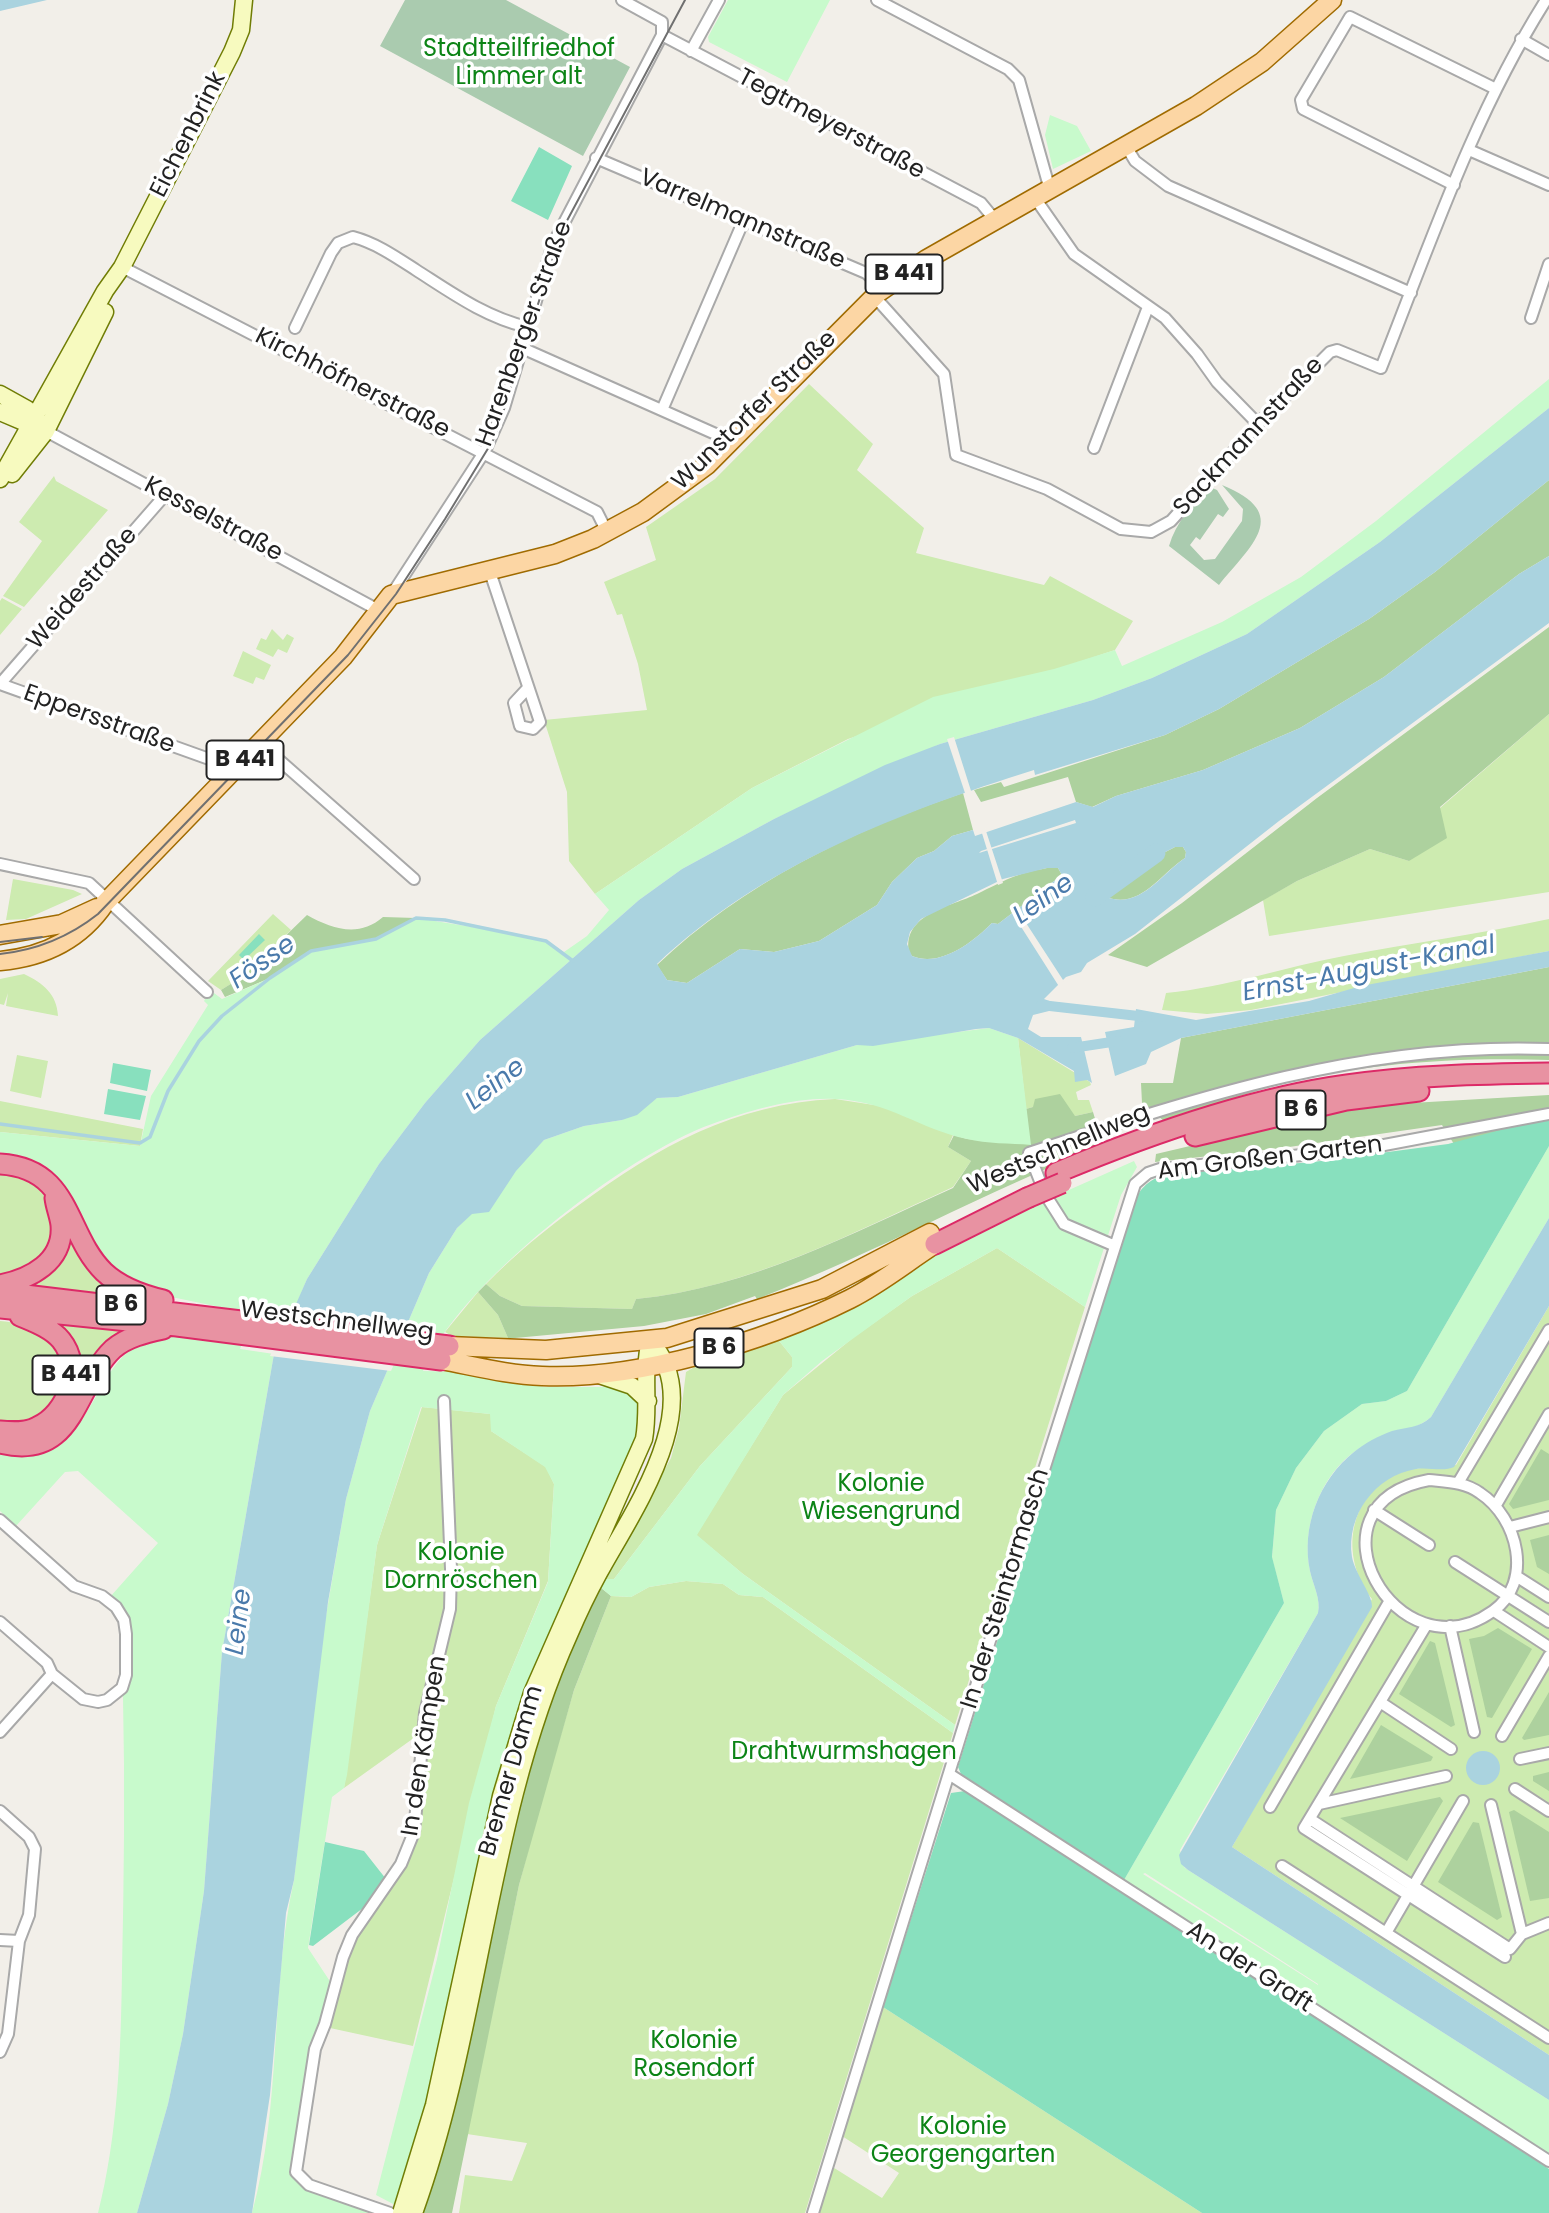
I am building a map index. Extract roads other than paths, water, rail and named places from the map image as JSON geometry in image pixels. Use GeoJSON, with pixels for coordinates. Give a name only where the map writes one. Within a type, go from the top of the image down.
{"type":"FeatureCollection","features":[{"type":"Feature","properties":{"kind":"highway","name":"Westschnellweg"},"geometry":{"type":"LineString","coordinates":[[932,1239],[1125,1144],[1201,1121],[1346,1085],[1473,1074],[1549,1073]]}},
{"type":"Feature","properties":{"kind":"highway","name":"Westschnellweg"},"geometry":{"type":"LineString","coordinates":[[1059,1178],[1239,1124],[1346,1100],[1477,1084],[1549,1084]]}},
{"type":"Feature","properties":{"kind":"highway"},"geometry":{"type":"LineString","coordinates":[[0,1164],[26,1169],[63,1198],[93,1259],[118,1283],[151,1297],[246,1325]]}},
{"type":"Feature","properties":{"kind":"highway"},"geometry":{"type":"LineString","coordinates":[[0,1285],[36,1273],[50,1260],[60,1239],[61,1227],[54,1190]]}},
{"type":"Feature","properties":{"kind":"highway","name":"Westschnellweg"},"geometry":{"type":"LineString","coordinates":[[1,1303],[177,1326],[246,1325]]}},
{"type":"Feature","properties":{"kind":"highway","name":"Westschnellweg"},"geometry":{"type":"LineString","coordinates":[[1,1303],[246,1325],[445,1353]]}},
{"type":"Feature","properties":{"kind":"highway","name":"B 441"},"geometry":{"type":"LineString","coordinates":[[0,1432],[22,1432],[49,1421],[64,1402],[71,1373],[67,1349],[52,1331],[1,1303]]}},
{"type":"Feature","properties":{"kind":"highway"},"geometry":{"type":"LineString","coordinates":[[0,1443],[20,1447],[50,1438],[67,1425],[113,1350],[137,1336],[177,1326]]}},
{"type":"Feature","properties":{"kind":"main road","name":"Eichenbrink"},"geometry":{"type":"LineString","coordinates":[[37,425],[113,295],[122,267],[232,52],[241,30],[244,0]]}},
{"type":"Feature","properties":{"kind":"main road","name":"Wunstorfer Straße"},"geometry":{"type":"LineString","coordinates":[[391,595],[555,554],[607,532],[665,498],[728,444],[879,293],[926,259],[1196,106],[1262,62],[1332,0]]}},
{"type":"Feature","properties":{"kind":"main road"},"geometry":{"type":"LineString","coordinates":[[0,394],[37,425]]}},
{"type":"Feature","properties":{"kind":"main road"},"geometry":{"type":"LineString","coordinates":[[0,412],[37,425]]}},
{"type":"Feature","properties":{"kind":"main road"},"geometry":{"type":"LineString","coordinates":[[0,479],[37,425]]}},
{"type":"Feature","properties":{"kind":"main road"},"geometry":{"type":"LineString","coordinates":[[0,486],[33,450],[37,425]]}},
{"type":"Feature","properties":{"kind":"main road","name":"B 441"},"geometry":{"type":"LineString","coordinates":[[0,961],[29,957],[66,942],[93,920],[106,902],[343,657],[391,595]]}},
{"type":"Feature","properties":{"kind":"main road","name":"B 441"},"geometry":{"type":"LineString","coordinates":[[0,935],[62,924],[106,902]]}},
{"type":"Feature","properties":{"kind":"main road","name":"Westschnellweg"},"geometry":{"type":"LineString","coordinates":[[445,1353],[546,1350],[650,1341],[760,1311],[822,1289],[932,1239]]}},
{"type":"Feature","properties":{"kind":"main road","name":"Westschnellweg"},"geometry":{"type":"LineString","coordinates":[[445,1353],[539,1376],[595,1374],[667,1362],[776,1330],[852,1298],[932,1239]]}},
{"type":"Feature","properties":{"kind":"main road"},"geometry":{"type":"LineString","coordinates":[[650,1341],[667,1362]]}},
{"type":"Feature","properties":{"kind":"main road","name":"Bremer Damm"},"geometry":{"type":"LineString","coordinates":[[409,2210],[447,2054],[501,1796],[532,1693],[594,1569],[638,1459],[648,1419],[645,1367],[650,1341]]}},
{"type":"Feature","properties":{"kind":"main road"},"geometry":{"type":"LineString","coordinates":[[670,1386],[680,1364],[698,1354]]}},
{"type":"Feature","properties":{"kind":"main road","name":"Bremer Damm"},"geometry":{"type":"LineString","coordinates":[[594,1569],[653,1476],[666,1434],[670,1386],[667,1362]]}},
{"type":"Feature","properties":{"kind":"main road"},"geometry":{"type":"LineString","coordinates":[[595,1374],[632,1386],[648,1401]]}},
{"type":"Feature","properties":{"kind":"street","name":"Tegtmeyerstraße"},"geometry":{"type":"LineString","coordinates":[[622,0],[658,19],[663,31],[691,51],[981,203],[995,220]]}},
{"type":"Feature","properties":{"kind":"street"},"geometry":{"type":"LineString","coordinates":[[691,51],[719,0]]}},
{"type":"Feature","properties":{"kind":"street"},"geometry":{"type":"LineString","coordinates":[[877,0],[1008,69],[1019,80],[1042,194],[1074,254],[1177,331],[1217,382],[1258,424]]}},
{"type":"Feature","properties":{"kind":"street"},"geometry":{"type":"LineString","coordinates":[[1126,146],[1135,161],[1168,186],[1410,293],[1468,150],[1496,89],[1521,39],[1546,0]]}},
{"type":"Feature","properties":{"kind":"street"},"geometry":{"type":"LineString","coordinates":[[1454,185],[1303,109],[1301,100],[1350,18],[1496,89]]}},
{"type":"Feature","properties":{"kind":"street","name":"Harenberger Straße"},"geometry":{"type":"LineString","coordinates":[[391,595],[485,452],[504,408],[553,244],[663,31]]}},
{"type":"Feature","properties":{"kind":"street"},"geometry":{"type":"LineString","coordinates":[[1521,39],[1549,55]]}},
{"type":"Feature","properties":{"kind":"street"},"geometry":{"type":"LineString","coordinates":[[1468,150],[1549,185]]}},
{"type":"Feature","properties":{"kind":"street","name":"Varrelmannstraße"},"geometry":{"type":"LineString","coordinates":[[596,158],[866,273],[879,293]]}},
{"type":"Feature","properties":{"kind":"street"},"geometry":{"type":"LineString","coordinates":[[662,411],[743,222]]}},
{"type":"Feature","properties":{"kind":"street"},"geometry":{"type":"LineString","coordinates":[[295,328],[331,253],[338,243],[354,237],[393,256],[468,303],[506,323],[527,327]]}},
{"type":"Feature","properties":{"kind":"street"},"geometry":{"type":"LineString","coordinates":[[1531,318],[1549,264]]}},
{"type":"Feature","properties":{"kind":"street","name":"Kirchhöfnerstraße"},"geometry":{"type":"LineString","coordinates":[[122,267],[597,512],[607,532]]}},
{"type":"Feature","properties":{"kind":"street","name":"Sackmannstraße"},"geometry":{"type":"LineString","coordinates":[[879,293],[944,374],[956,455],[1047,489],[1124,529],[1157,531],[1171,521],[1258,424],[1330,352],[1337,350],[1381,368],[1410,293]]}},
{"type":"Feature","properties":{"kind":"street"},"geometry":{"type":"LineString","coordinates":[[1094,448],[1148,307]]}},
{"type":"Feature","properties":{"kind":"street"},"geometry":{"type":"LineString","coordinates":[[522,348],[720,436],[728,444]]}},
{"type":"Feature","properties":{"kind":"street","name":"Kesselstraße"},"geometry":{"type":"LineString","coordinates":[[37,425],[380,611]]}},
{"type":"Feature","properties":{"kind":"street","name":"Weidestraße"},"geometry":{"type":"LineString","coordinates":[[0,684],[166,494]]}},
{"type":"Feature","properties":{"kind":"street"},"geometry":{"type":"LineString","coordinates":[[490,572],[527,689]]}},
{"type":"Feature","properties":{"kind":"street","name":"Eppersstraße"},"geometry":{"type":"LineString","coordinates":[[0,684],[237,769]]}},
{"type":"Feature","properties":{"kind":"street"},"geometry":{"type":"LineString","coordinates":[[261,744],[414,879]]}},
{"type":"Feature","properties":{"kind":"street"},"geometry":{"type":"LineString","coordinates":[[0,864],[86,881],[207,992]]}},
{"type":"Feature","properties":{"kind":"street"},"geometry":{"type":"LineString","coordinates":[[1114,1245],[1064,1224],[1045,1194],[1029,1153],[1251,1083],[1329,1066],[1427,1054],[1549,1049]]}},
{"type":"Feature","properties":{"kind":"street","name":"Am Großen Garten"},"geometry":{"type":"LineString","coordinates":[[1114,1245],[1135,1184],[1148,1173],[1160,1169],[1363,1149],[1549,1114]]}},
{"type":"Feature","properties":{"kind":"street","name":"In der Steintormasch"},"geometry":{"type":"LineString","coordinates":[[813,2213],[1114,1245]]}},
{"type":"Feature","properties":{"kind":"street"},"geometry":{"type":"LineString","coordinates":[[1458,1483],[1549,1330]]}},
{"type":"Feature","properties":{"kind":"street","name":"In den Kämpen"},"geometry":{"type":"LineString","coordinates":[[390,2213],[309,2185],[296,2172],[314,2049],[325,2024],[343,1958],[352,1935],[401,1864],[414,1832],[425,1713],[450,1609],[451,1569],[444,1401]]}},
{"type":"Feature","properties":{"kind":"street"},"geometry":{"type":"LineString","coordinates":[[1496,1506],[1545,1431],[1549,1413]]}},
{"type":"Feature","properties":{"kind":"street"},"geometry":{"type":"LineString","coordinates":[[1429,1480],[1458,1483],[1479,1492],[1496,1506],[1510,1527],[1517,1551],[1516,1576],[1509,1596],[1493,1611],[1478,1620],[1450,1626],[1427,1624],[1408,1616],[1388,1602],[1377,1587],[1366,1556],[1368,1525],[1374,1510],[1388,1496],[1429,1480]]}},
{"type":"Feature","properties":{"kind":"street"},"geometry":{"type":"LineString","coordinates":[[1374,1510],[1429,1545]]}},
{"type":"Feature","properties":{"kind":"street"},"geometry":{"type":"LineString","coordinates":[[1510,1527],[1549,1517]]}},
{"type":"Feature","properties":{"kind":"street"},"geometry":{"type":"LineString","coordinates":[[0,1520],[74,1586],[102,1596],[116,1607],[124,1620],[126,1675],[122,1688],[114,1697],[98,1702],[87,1701],[52,1674],[47,1664],[0,1622]]}},
{"type":"Feature","properties":{"kind":"street"},"geometry":{"type":"LineString","coordinates":[[1455,1562],[1549,1622]]}},
{"type":"Feature","properties":{"kind":"street"},"geometry":{"type":"LineString","coordinates":[[1516,1576],[1549,1597]]}},
{"type":"Feature","properties":{"kind":"street"},"geometry":{"type":"LineString","coordinates":[[1270,1807],[1388,1602]]}},
{"type":"Feature","properties":{"kind":"street"},"geometry":{"type":"LineString","coordinates":[[1493,1611],[1549,1647]]}},
{"type":"Feature","properties":{"kind":"street"},"geometry":{"type":"LineString","coordinates":[[1427,1624],[1304,1828],[1510,1949],[1522,1934],[1549,1923]]}},
{"type":"Feature","properties":{"kind":"street"},"geometry":{"type":"LineString","coordinates":[[1450,1626],[1474,1732]]}},
{"type":"Feature","properties":{"kind":"street"},"geometry":{"type":"LineString","coordinates":[[1502,1736],[1549,1656]]}},
{"type":"Feature","properties":{"kind":"street"},"geometry":{"type":"LineString","coordinates":[[0,1732],[52,1674]]}},
{"type":"Feature","properties":{"kind":"street"},"geometry":{"type":"LineString","coordinates":[[1380,1702],[1451,1749]]}},
{"type":"Feature","properties":{"kind":"street"},"geometry":{"type":"LineString","coordinates":[[1520,1759],[1549,1753]]}},
{"type":"Feature","properties":{"kind":"street","name":"An der Graft"},"geometry":{"type":"LineString","coordinates":[[949,1774],[1549,2161]]}},
{"type":"Feature","properties":{"kind":"street"},"geometry":{"type":"LineString","coordinates":[[1319,1804],[1446,1776]]}},
{"type":"Feature","properties":{"kind":"street"},"geometry":{"type":"LineString","coordinates":[[1515,1789],[1549,1811]]}},
{"type":"Feature","properties":{"kind":"street"},"geometry":{"type":"LineString","coordinates":[[1386,1933],[1463,1801]]}},
{"type":"Feature","properties":{"kind":"street"},"geometry":{"type":"LineString","coordinates":[[1491,1805],[1522,1934]]}},
{"type":"Feature","properties":{"kind":"street"},"geometry":{"type":"LineString","coordinates":[[0,1811],[29,1837],[35,1849],[29,1915],[19,1941],[8,2035],[0,2052]]}},
{"type":"Feature","properties":{"kind":"street"},"geometry":{"type":"LineString","coordinates":[[1282,1866],[1549,2038]]}},
{"type":"Feature","properties":{"kind":"street"},"geometry":{"type":"LineString","coordinates":[[1411,1890],[1505,1957]]}},
{"type":"Feature","properties":{"kind":"street"},"geometry":{"type":"LineString","coordinates":[[0,1940],[19,1941]]}},
{"type":"Feature","properties":{"kind":"water"},"geometry":{"type":"Polygon","coordinates":[[[0,0],[47,0],[0,11],[0,0]]]}},
{"type":"Feature","properties":{"kind":"water"},"geometry":{"type":"Polygon","coordinates":[[[1549,408],[1549,480],[1435,572],[1369,619],[1219,709],[1165,735],[1035,775],[1034,770],[984,786],[933,804],[835,846],[787,870],[741,898],[698,929],[657,964],[667,980],[687,983],[740,949],[774,952],[819,941],[877,905],[892,882],[917,858],[934,851],[952,836],[973,830],[975,836],[1076,802],[1093,807],[1116,796],[1203,770],[1300,728],[1384,677],[1519,574],[1549,556],[1549,623],[1279,821],[1135,934],[1087,963],[1081,972],[1066,977],[1044,999],[1055,1003],[1053,1010],[1033,1015],[1028,1029],[1041,1037],[1081,1037],[1092,1083],[1087,1080],[1075,1082],[1074,1071],[1018,1038],[989,1028],[873,1046],[857,1045],[678,1097],[657,1098],[637,1115],[584,1126],[544,1140],[516,1171],[489,1212],[472,1214],[457,1228],[429,1273],[370,1411],[346,1499],[328,1602],[294,1880],[286,1913],[270,2095],[252,2213],[137,2213],[168,2104],[183,2034],[204,1891],[222,1652],[274,1354],[307,1279],[379,1164],[425,1103],[480,1040],[639,900],[682,869],[774,819],[885,765],[940,744],[1093,700],[1152,678],[1247,634],[1380,542],[1549,408]],[[1075,820],[981,851],[979,853],[1076,823],[1075,820]],[[1175,847],[1121,875],[1106,897],[1118,900],[1140,895],[1185,858],[1186,852],[1183,847],[1175,847]],[[1047,868],[1003,879],[921,919],[910,932],[907,944],[912,956],[934,959],[955,951],[992,923],[998,924],[1062,875],[1058,868],[1047,868]]]}},
{"type":"Feature","properties":{"kind":"water"},"geometry":{"type":"Polygon","coordinates":[[[1549,951],[1549,967],[1181,1038],[1151,1052],[1146,1064],[1115,1076],[1105,1032],[1134,1027],[1136,1009],[1196,1020],[1309,1001],[1361,986],[1549,951]]]}},
{"type":"Feature","properties":{"kind":"water"},"geometry":{"type":"Polygon","coordinates":[[[1549,1218],[1549,1306],[1454,1467],[1416,1469],[1401,1473],[1376,1489],[1366,1500],[1359,1513],[1351,1541],[1352,1557],[1372,1607],[1232,1847],[1549,2055],[1549,2100],[1188,1870],[1181,1864],[1179,1855],[1318,1613],[1318,1597],[1310,1571],[1308,1538],[1322,1490],[1331,1476],[1354,1452],[1377,1437],[1413,1427],[1431,1417],[1549,1218]]]}},
{"type":"Feature","properties":{"kind":"water"},"geometry":{"type":"Polygon","coordinates":[[[1483,1751],[1495,1756],[1500,1768],[1495,1780],[1483,1785],[1471,1780],[1466,1768],[1471,1756],[1483,1751]]]}},
{"type":"Feature","properties":{"kind":"waterway","name":"Leine"},"geometry":{"type":"LineString","coordinates":[[1095,897],[1156,853]]}},
{"type":"Feature","properties":{"kind":"waterway","name":"Fösse"},"geometry":{"type":"LineString","coordinates":[[0,1124],[140,1143],[150,1137],[168,1091],[199,1041],[222,1016],[270,978],[311,951],[376,939],[416,918],[445,920],[546,941],[573,961]]}},
{"type":"Feature","properties":{"kind":"waterway","name":"Ernst-August-Kanal"},"geometry":{"type":"LineString","coordinates":[[1041,1005],[1147,1017]]}},
{"type":"Feature","properties":{"kind":"waterway","name":"Ernst-August-Kanal"},"geometry":{"type":"LineString","coordinates":[[1072,1048],[1118,1041]]}},
{"type":"Feature","properties":{"kind":"tram line"},"geometry":{"type":"LineString","coordinates":[[0,954],[52,941],[98,914],[348,655],[396,594],[495,437],[562,230],[685,0]]}},
{"type":"Feature","properties":{"kind":"tram line"},"geometry":{"type":"LineString","coordinates":[[0,942],[42,937]]}},
{"type":"Feature","properties":{"kind":"park label","name":"Stadtteilfriedhof Limmer alt"},"geometry":{"type":"Point","coordinates":[519,64]}},
{"type":"Feature","properties":{"kind":"park label","name":"Kolonie Wiesengrund"},"geometry":{"type":"Point","coordinates":[881,1499]}},
{"type":"Feature","properties":{"kind":"park label","name":"Kolonie Dornröschen"},"geometry":{"type":"Point","coordinates":[461,1568]}},
{"type":"Feature","properties":{"kind":"park label","name":"Drahtwurmshagen"},"geometry":{"type":"Point","coordinates":[844,1753]}},
{"type":"Feature","properties":{"kind":"park label","name":"Kolonie Rosendorf"},"geometry":{"type":"Point","coordinates":[694,2056]}},
{"type":"Feature","properties":{"kind":"park label","name":"Kolonie Georgengarten"},"geometry":{"type":"Point","coordinates":[963,2142]}}]}
